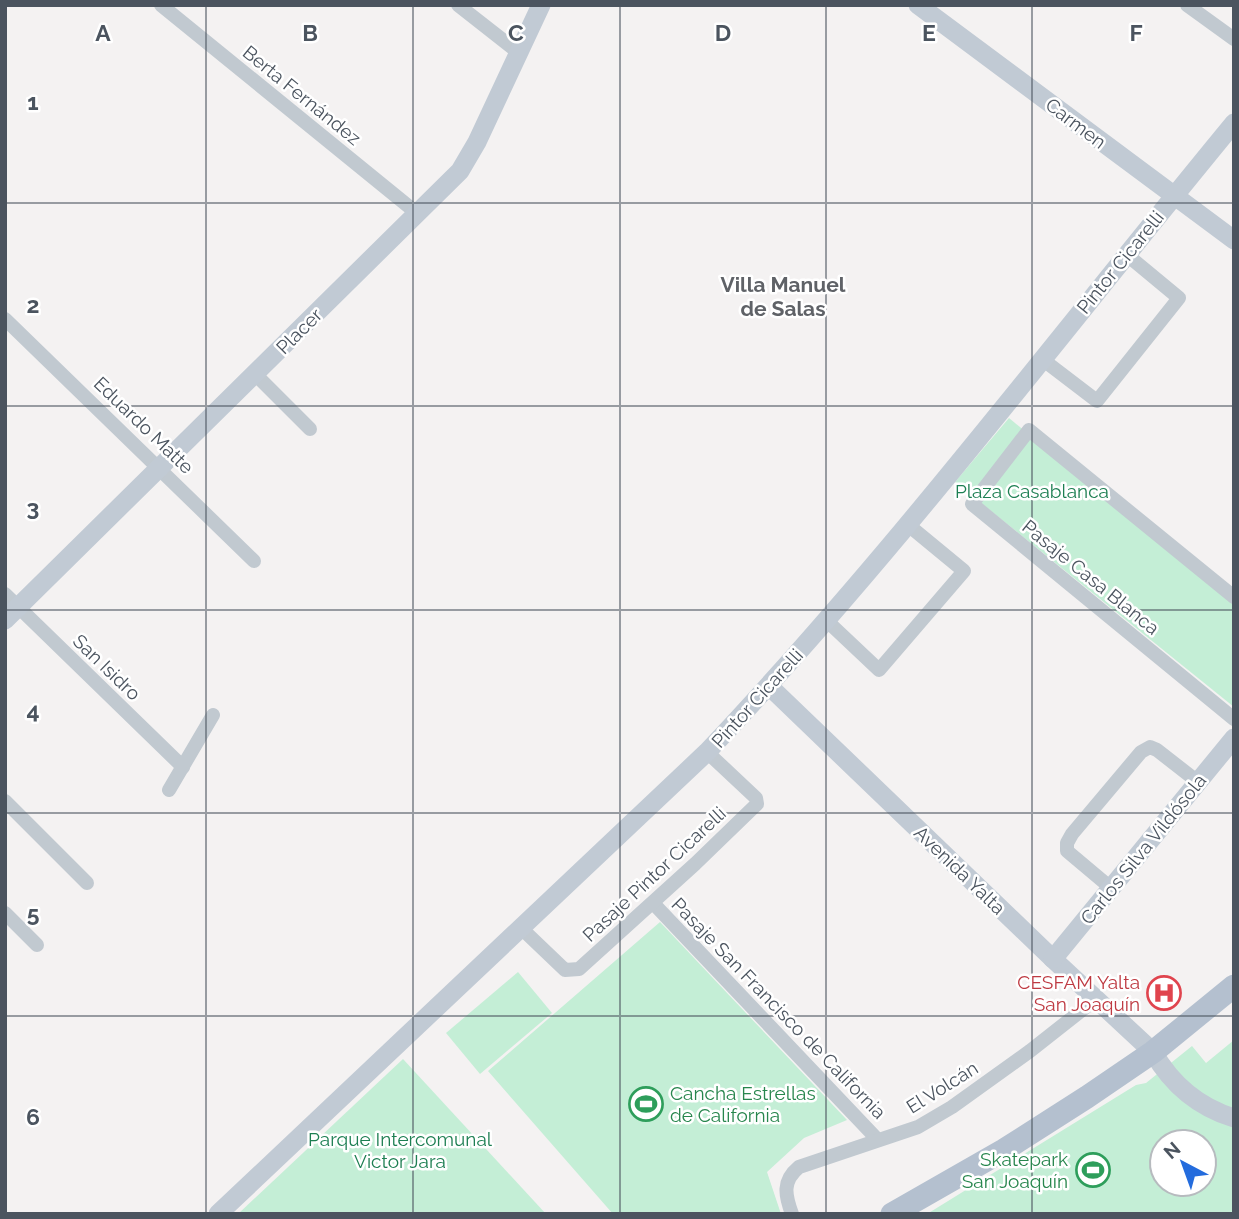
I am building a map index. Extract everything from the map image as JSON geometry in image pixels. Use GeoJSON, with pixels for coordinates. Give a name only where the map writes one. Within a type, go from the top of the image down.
{"type":"FeatureCollection","features":[{"type":"Feature","properties":{"kind":"main road"},"geometry":{"type":"LineString","coordinates":[[892,1214],[1004,1150],[1153,1052],[1234,986]]}},
{"type":"Feature","properties":{"kind":"street","name":"Berta Fernández"},"geometry":{"type":"LineString","coordinates":[[161,5],[418,214]]}},
{"type":"Feature","properties":{"kind":"street"},"geometry":{"type":"LineString","coordinates":[[458,5],[518,52]]}},
{"type":"Feature","properties":{"kind":"street","name":"Placer"},"geometry":{"type":"LineString","coordinates":[[10,607],[160,468],[460,171],[477,142],[541,5]]}},
{"type":"Feature","properties":{"kind":"street","name":"Carmen"},"geometry":{"type":"LineString","coordinates":[[918,5],[1234,240]]}},
{"type":"Feature","properties":{"kind":"street"},"geometry":{"type":"LineString","coordinates":[[1187,5],[1234,39]]}},
{"type":"Feature","properties":{"kind":"street","name":"Pintor Cicarelli"},"geometry":{"type":"LineString","coordinates":[[218,1214],[707,752],[769,686],[907,524],[1234,123]]}},
{"type":"Feature","properties":{"kind":"street"},"geometry":{"type":"LineString","coordinates":[[1042,359],[1097,401],[1179,298],[1126,254]]}},
{"type":"Feature","properties":{"kind":"street","name":"Eduardo Matte"},"geometry":{"type":"LineString","coordinates":[[5,319],[254,561]]}},
{"type":"Feature","properties":{"kind":"street"},"geometry":{"type":"LineString","coordinates":[[255,374],[310,429]]}},
{"type":"Feature","properties":{"kind":"street","name":"Pasaje Casa Blanca"},"geometry":{"type":"LineString","coordinates":[[1234,597],[1030,430],[972,505],[1234,719]]}},
{"type":"Feature","properties":{"kind":"street"},"geometry":{"type":"LineString","coordinates":[[826,620],[879,670],[964,571],[907,524]]}},
{"type":"Feature","properties":{"kind":"street","name":"San Isidro"},"geometry":{"type":"LineString","coordinates":[[10,607],[183,767]]}},
{"type":"Feature","properties":{"kind":"street","name":"Avenida Yalta"},"geometry":{"type":"LineString","coordinates":[[769,686],[1153,1052],[1180,1088],[1217,1113],[1234,1118]]}},
{"type":"Feature","properties":{"kind":"street"},"geometry":{"type":"LineString","coordinates":[[169,790],[213,715]]}},
{"type":"Feature","properties":{"kind":"street","name":"Carlos Silva Vildósola"},"geometry":{"type":"LineString","coordinates":[[1053,959],[1234,738]]}},
{"type":"Feature","properties":{"kind":"street"},"geometry":{"type":"LineString","coordinates":[[1111,888],[1067,851],[1067,843],[1072,834],[1142,752],[1150,747],[1198,782]]}},
{"type":"Feature","properties":{"kind":"street","name":"Pasaje Pintor Cicarelli"},"geometry":{"type":"LineString","coordinates":[[520,928],[565,970],[579,969],[653,903],[757,804],[755,798],[707,752]]}},
{"type":"Feature","properties":{"kind":"street"},"geometry":{"type":"LineString","coordinates":[[5,801],[87,883]]}},
{"type":"Feature","properties":{"kind":"street","name":"Pasaje San Francisco de California"},"geometry":{"type":"LineString","coordinates":[[653,903],[878,1140]]}},
{"type":"Feature","properties":{"kind":"street"},"geometry":{"type":"LineString","coordinates":[[5,913],[37,945]]}},
{"type":"Feature","properties":{"kind":"street","name":"El Volcán"},"geometry":{"type":"LineString","coordinates":[[792,1214],[785,1196],[787,1182],[791,1173],[799,1167],[918,1127],[952,1107],[1030,1051],[1096,999]]}},
{"type":"Feature","properties":{"kind":"green space","name":"Plaza Casablanca"},"geometry":{"type":"Polygon","coordinates":[[[1009,418],[1234,605],[1234,707],[955,482],[1009,418]]]}},
{"type":"Feature","properties":{"kind":"green space","name":"Cancha Estrellas de California"},"geometry":{"type":"Polygon","coordinates":[[[660,922],[847,1120],[804,1138],[767,1172],[781,1214],[613,1214],[488,1071],[660,922]]]}},
{"type":"Feature","properties":{"kind":"green space"},"geometry":{"type":"Polygon","coordinates":[[[518,972],[552,1013],[480,1074],[446,1033],[518,972]]]}},
{"type":"Feature","properties":{"kind":"green space"},"geometry":{"type":"Polygon","coordinates":[[[1234,1040],[1234,1214],[927,1214],[1136,1085],[1146,1083],[1192,1046],[1206,1063],[1234,1040]]]}},
{"type":"Feature","properties":{"kind":"green space","name":"Parque Intercomunal Victor Jara"},"geometry":{"type":"Polygon","coordinates":[[[403,1059],[546,1214],[238,1214],[403,1059]]]}},
{"type":"Feature","properties":{"kind":"place","name":"CESFAM Yalta San Joaquín"},"geometry":{"type":"Point","coordinates":[1164,993]}},
{"type":"Feature","properties":{"kind":"place","name":"Cancha Estrellas de California"},"geometry":{"type":"Point","coordinates":[646,1104]}},
{"type":"Feature","properties":{"kind":"place","name":"Skatepark San Joaquín"},"geometry":{"type":"Point","coordinates":[1093,1170]}},
{"type":"Feature","properties":{"kind":"district","name":"Villa Manuel de Salas"},"geometry":{"type":"Point","coordinates":[783,296]}}]}
